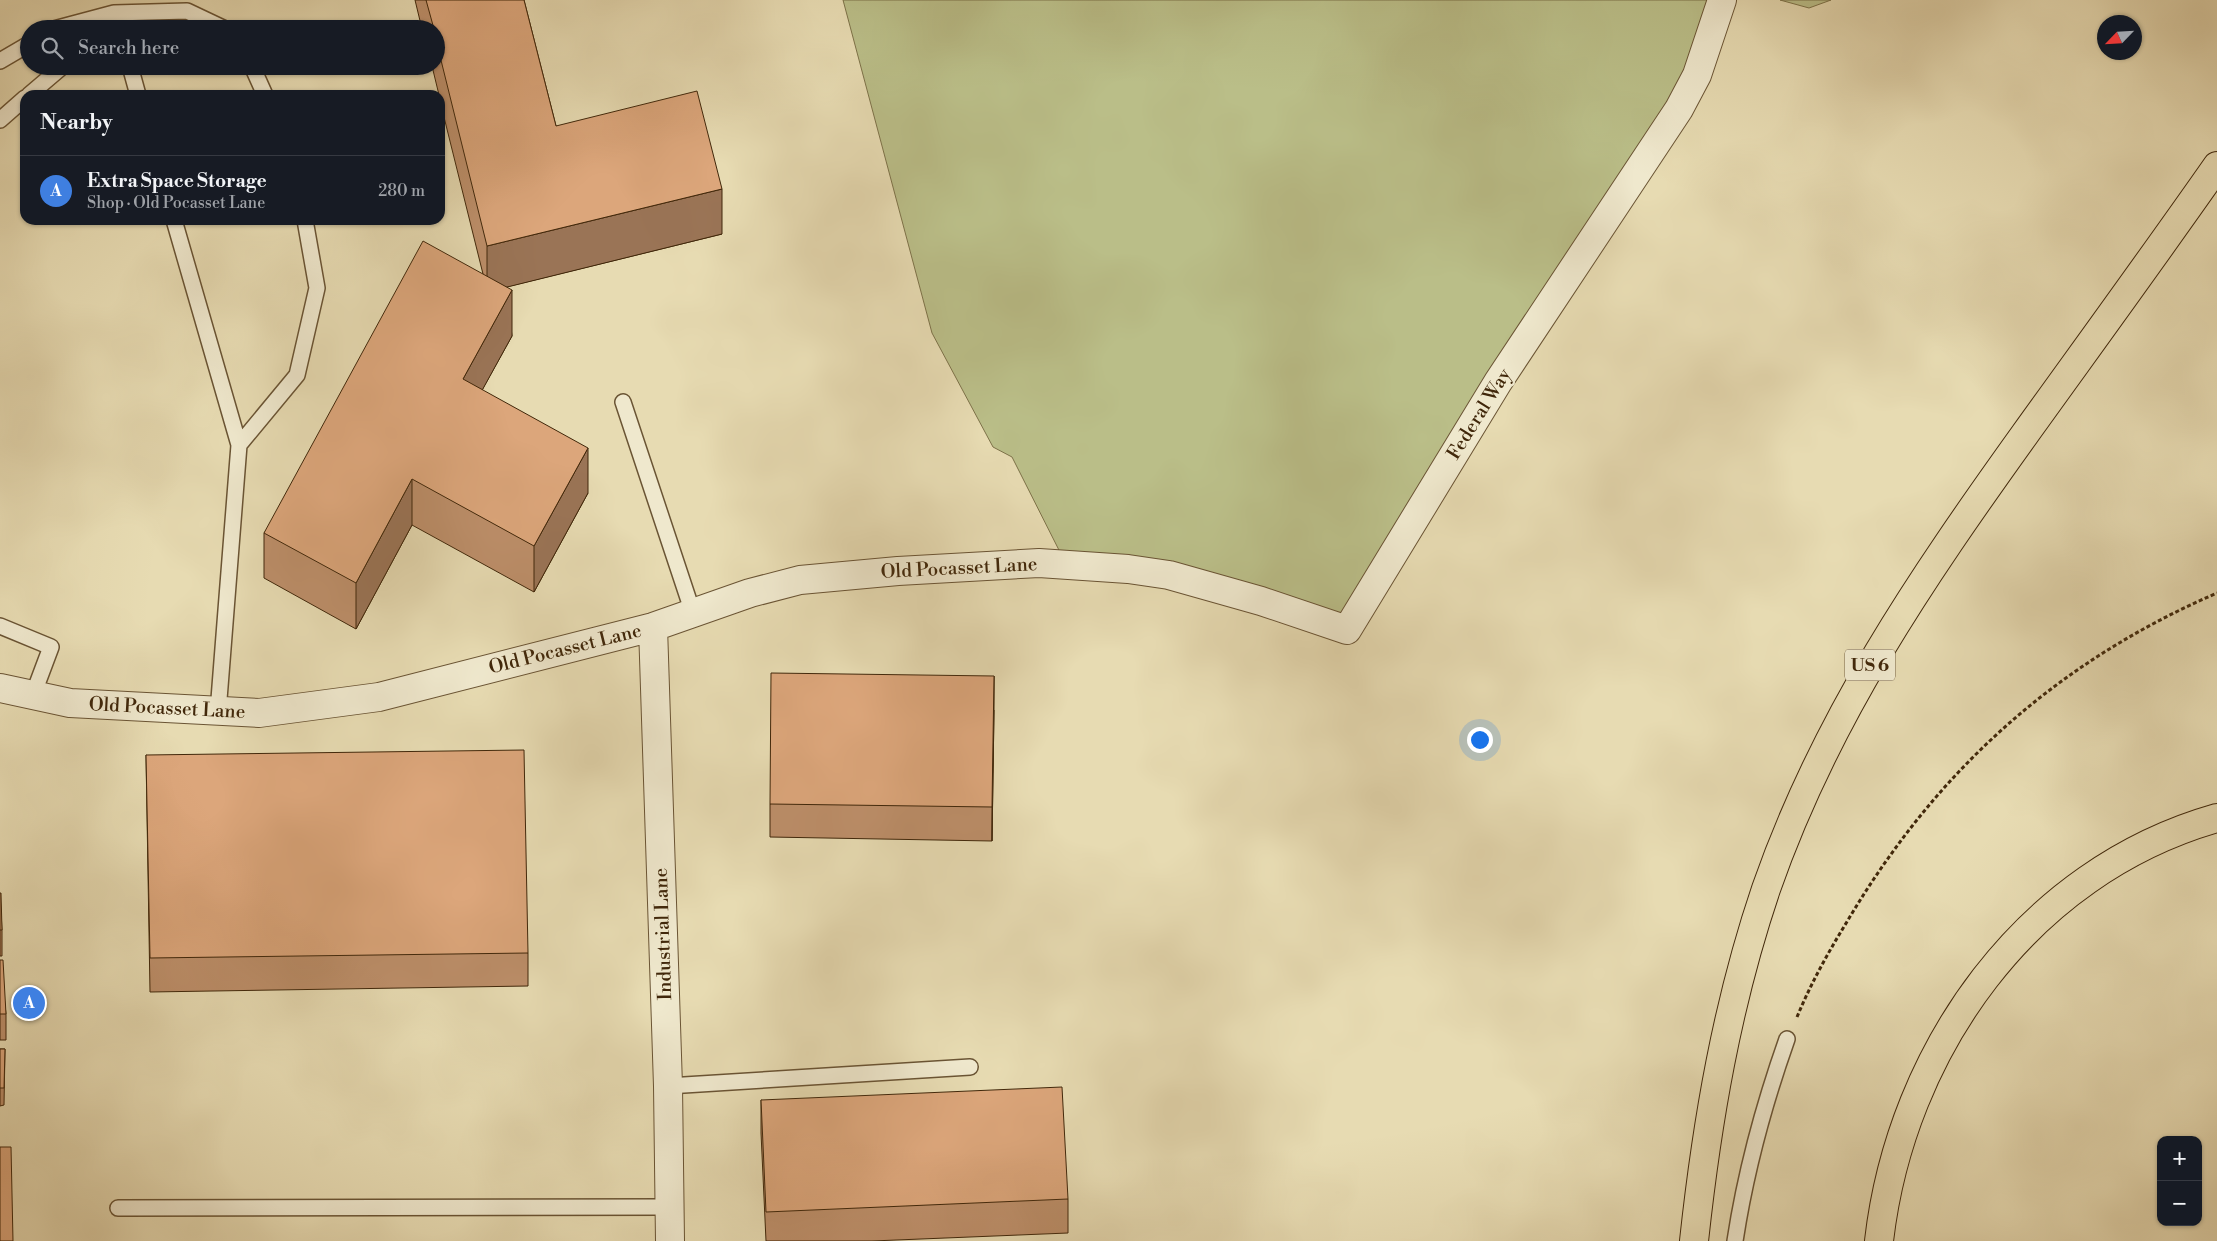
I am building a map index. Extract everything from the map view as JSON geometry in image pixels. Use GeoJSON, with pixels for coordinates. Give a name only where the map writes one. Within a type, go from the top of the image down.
{"type":"FeatureCollection","features":[{"type":"Feature","properties":{"kind":"highway","name":"US 6"},"geometry":{"type":"LineString","coordinates":[[1694,1241],[1708,1127],[1730,1009],[1767,887],[1816,768],[1875,656],[1938,556],[2217,166]]}},
{"type":"Feature","properties":{"kind":"highway"},"geometry":{"type":"LineString","coordinates":[[1879,1241],[1891,1170],[1916,1094],[1933,1058],[1976,989],[2006,953],[2044,915],[2084,884],[2125,857],[2167,836],[2217,818]]}},
{"type":"Feature","properties":{"kind":"street","name":"Federal Way"},"geometry":{"type":"LineString","coordinates":[[1128,569],[1169,575],[1261,601],[1347,630],[1498,382],[1679,109],[1697,75],[1722,0]]}},
{"type":"Feature","properties":{"kind":"street","name":"Old Pocasset Lane"},"geometry":{"type":"LineString","coordinates":[[0,688],[70,703],[259,713],[379,697],[653,627],[750,593],[800,580],[898,571],[1039,563],[1128,569]]}},
{"type":"Feature","properties":{"kind":"street","name":"Industrial Lane"},"geometry":{"type":"LineString","coordinates":[[653,627],[668,1086],[670,1241]]}},
{"type":"Feature","properties":{"kind":"lane"},"geometry":{"type":"LineString","coordinates":[[88,20],[114,13],[187,11],[206,20]]}},
{"type":"Feature","properties":{"kind":"lane"},"geometry":{"type":"LineString","coordinates":[[108,20],[114,13]]}},
{"type":"Feature","properties":{"kind":"lane"},"geometry":{"type":"LineString","coordinates":[[114,13],[116,20]]}},
{"type":"Feature","properties":{"kind":"lane"},"geometry":{"type":"LineString","coordinates":[[0,61],[20,49]]}},
{"type":"Feature","properties":{"kind":"lane"},"geometry":{"type":"LineString","coordinates":[[35,90],[52,75]]}},
{"type":"Feature","properties":{"kind":"lane"},"geometry":{"type":"LineString","coordinates":[[132,75],[137,90]]}},
{"type":"Feature","properties":{"kind":"lane"},"geometry":{"type":"LineString","coordinates":[[256,75],[263,90]]}},
{"type":"Feature","properties":{"kind":"lane"},"geometry":{"type":"LineString","coordinates":[[0,120],[20,102]]}},
{"type":"Feature","properties":{"kind":"lane"},"geometry":{"type":"LineString","coordinates":[[175,225],[239,445],[218,712]]}},
{"type":"Feature","properties":{"kind":"lane"},"geometry":{"type":"LineString","coordinates":[[239,445],[297,375],[316,288],[306,225]]}},
{"type":"Feature","properties":{"kind":"lane"},"geometry":{"type":"LineString","coordinates":[[623,402],[693,613]]}},
{"type":"Feature","properties":{"kind":"lane"},"geometry":{"type":"LineString","coordinates":[[0,626],[51,647],[33,695]]}},
{"type":"Feature","properties":{"kind":"lane"},"geometry":{"type":"LineString","coordinates":[[1735,1241],[1751,1151],[1766,1097],[1788,1039]]}},
{"type":"Feature","properties":{"kind":"lane"},"geometry":{"type":"LineString","coordinates":[[668,1086],[970,1067]]}},
{"type":"Feature","properties":{"kind":"lane"},"geometry":{"type":"LineString","coordinates":[[118,1208],[670,1207]]}},
{"type":"Feature","properties":{"kind":"path"},"geometry":{"type":"LineString","coordinates":[[1788,1039],[1806,994],[1860,900],[1889,856],[1921,814],[1956,774],[1995,735],[2075,671],[2122,640],[2172,612],[2217,593]]}},
{"type":"Feature","properties":{"kind":"green space"},"geometry":{"type":"Polygon","coordinates":[[[843,0],[1718,0],[1678,104],[1347,621],[1066,564],[1012,457],[993,447],[932,333],[843,0]]]}},
{"type":"Feature","properties":{"kind":"green space"},"geometry":{"type":"Polygon","coordinates":[[[1780,0],[1831,0],[1809,8],[1780,0]]]}},
{"type":"Feature","properties":{"kind":"building"},"geometry":{"type":"Polygon","coordinates":[[[426,0],[524,0],[556,126],[697,91],[722,189],[487,246],[445,75],[445,20],[432,20],[426,0]]]}},
{"type":"Feature","properties":{"kind":"building"},"geometry":{"type":"Polygon","coordinates":[[[423,241],[512,290],[463,379],[588,448],[534,546],[412,479],[356,583],[264,533],[423,241]]]}},
{"type":"Feature","properties":{"kind":"building"},"geometry":{"type":"Polygon","coordinates":[[[771,673],[994,676],[992,807],[770,804],[771,673]]]}},
{"type":"Feature","properties":{"kind":"building"},"geometry":{"type":"Polygon","coordinates":[[[524,750],[528,953],[150,958],[146,755],[524,750]]]}},
{"type":"Feature","properties":{"kind":"building"},"geometry":{"type":"Polygon","coordinates":[[[1,893],[2,930],[0,930],[1,893]]]}},
{"type":"Feature","properties":{"kind":"building"},"geometry":{"type":"Polygon","coordinates":[[[0,960],[3,960],[6,1014],[0,1014],[0,960]]]}},
{"type":"Feature","properties":{"kind":"building"},"geometry":{"type":"Polygon","coordinates":[[[0,1049],[5,1049],[4,1088],[0,1088],[0,1049]]]}},
{"type":"Feature","properties":{"kind":"building"},"geometry":{"type":"Polygon","coordinates":[[[1062,1087],[1068,1199],[766,1212],[761,1100],[1062,1087]]]}},
{"type":"Feature","properties":{"kind":"building"},"geometry":{"type":"Polygon","coordinates":[[[0,1147],[11,1147],[13,1241],[0,1241],[0,1147]]]}},
{"type":"Feature","properties":{"kind":"place","name":"Extra Space Storage"},"geometry":{"type":"Point","coordinates":[29,1003]}}]}
